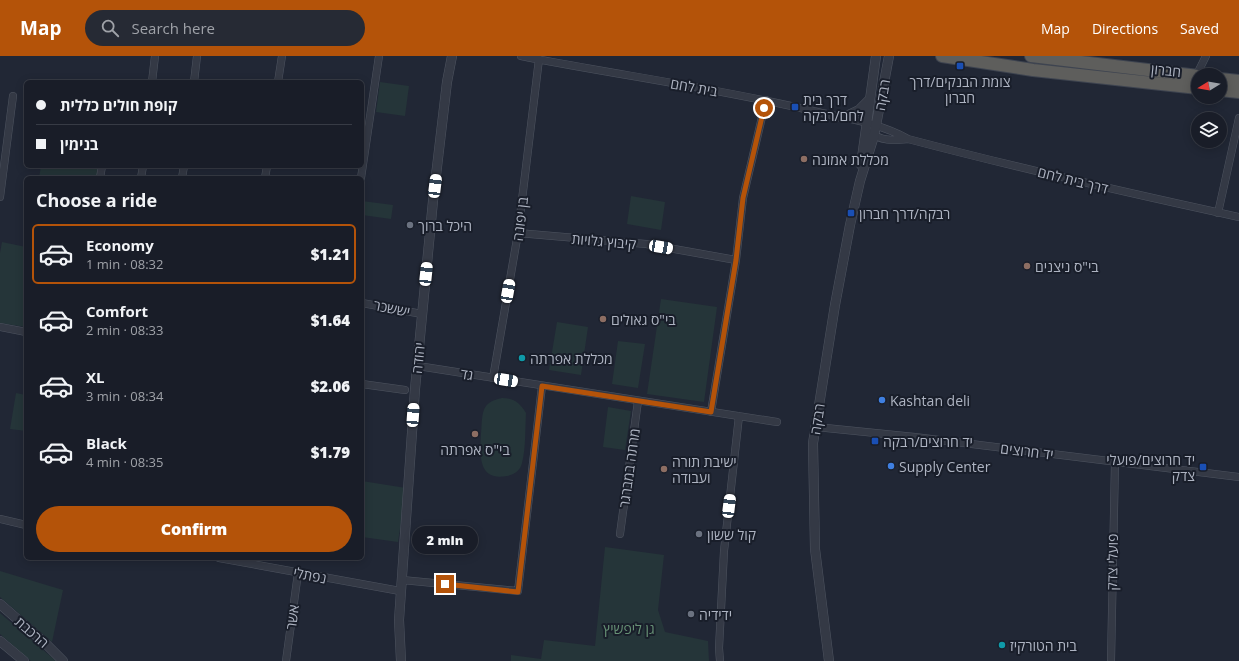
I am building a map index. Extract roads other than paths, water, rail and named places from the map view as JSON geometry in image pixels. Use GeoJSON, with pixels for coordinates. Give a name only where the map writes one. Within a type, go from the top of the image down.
{"type":"FeatureCollection","features":[{"type":"Feature","properties":{"kind":"highway","name":"חברון"},"geometry":{"type":"LineString","coordinates":[[942,56],[1033,70],[1191,80]]}},
{"type":"Feature","properties":{"kind":"highway"},"geometry":{"type":"LineString","coordinates":[[1031,56],[1191,79]]}},
{"type":"Feature","properties":{"kind":"highway"},"geometry":{"type":"LineString","coordinates":[[1227,80],[1239,81]]}},
{"type":"Feature","properties":{"kind":"highway"},"geometry":{"type":"LineString","coordinates":[[1227,91],[1239,92]]}},
{"type":"Feature","properties":{"kind":"street"},"geometry":{"type":"LineString","coordinates":[[152,80],[155,56]]}},
{"type":"Feature","properties":{"kind":"street"},"geometry":{"type":"LineString","coordinates":[[194,80],[197,56]]}},
{"type":"Feature","properties":{"kind":"street"},"geometry":{"type":"LineString","coordinates":[[278,80],[282,56]]}},
{"type":"Feature","properties":{"kind":"street"},"geometry":{"type":"LineString","coordinates":[[364,158],[379,56]]}},
{"type":"Feature","properties":{"kind":"street","name":"בית לחם"},"geometry":{"type":"LineString","coordinates":[[521,56],[766,100],[866,123]]}},
{"type":"Feature","properties":{"kind":"street","name":"רבקה"},"geometry":{"type":"LineString","coordinates":[[829,661],[815,549],[812,491],[813,443],[835,305],[860,181],[866,123],[876,56]]}},
{"type":"Feature","properties":{"kind":"street","name":"רבקה"},"geometry":{"type":"LineString","coordinates":[[860,181],[877,126],[889,56]]}},
{"type":"Feature","properties":{"kind":"street"},"geometry":{"type":"LineString","coordinates":[[1202,68],[1206,56]]}},
{"type":"Feature","properties":{"kind":"street","name":"יהודה"},"geometry":{"type":"LineString","coordinates":[[401,661],[398,637],[400,592],[414,389],[418,366],[433,201],[451,57]]}},
{"type":"Feature","properties":{"kind":"street","name":"בן יפונה"},"geometry":{"type":"LineString","coordinates":[[493,378],[518,234],[539,59]]}},
{"type":"Feature","properties":{"kind":"street"},"geometry":{"type":"LineString","coordinates":[[0,196],[13,96]]}},
{"type":"Feature","properties":{"kind":"street"},"geometry":{"type":"LineString","coordinates":[[711,412],[736,260],[743,198],[766,100]]}},
{"type":"Feature","properties":{"kind":"street"},"geometry":{"type":"LineString","coordinates":[[842,118],[859,110],[869,100]]}},
{"type":"Feature","properties":{"kind":"street"},"geometry":{"type":"LineString","coordinates":[[1218,213],[1239,118]]}},
{"type":"Feature","properties":{"kind":"street"},"geometry":{"type":"LineString","coordinates":[[866,123],[874,136]]}},
{"type":"Feature","properties":{"kind":"street","name":"דרך בית לחם"},"geometry":{"type":"LineString","coordinates":[[866,123],[896,132],[908,139]]}},
{"type":"Feature","properties":{"kind":"street","name":"דרך בית לחם"},"geometry":{"type":"LineString","coordinates":[[874,136],[886,139],[908,139],[1147,198],[1239,217]]}},
{"type":"Feature","properties":{"kind":"street","name":"קיבוץ גלויות"},"geometry":{"type":"LineString","coordinates":[[518,234],[646,244],[736,260]]}},
{"type":"Feature","properties":{"kind":"street","name":"יששכר"},"geometry":{"type":"LineString","coordinates":[[364,303],[422,314]]}},
{"type":"Feature","properties":{"kind":"street"},"geometry":{"type":"LineString","coordinates":[[0,327],[24,332]]}},
{"type":"Feature","properties":{"kind":"street","name":"גד"},"geometry":{"type":"LineString","coordinates":[[418,366],[777,422]]}},
{"type":"Feature","properties":{"kind":"street"},"geometry":{"type":"LineString","coordinates":[[364,384],[405,390]]}},
{"type":"Feature","properties":{"kind":"street"},"geometry":{"type":"LineString","coordinates":[[402,580],[518,592],[542,386]]}},
{"type":"Feature","properties":{"kind":"street","name":"מרתה במברגר"},"geometry":{"type":"LineString","coordinates":[[620,534],[638,401]]}},
{"type":"Feature","properties":{"kind":"street"},"geometry":{"type":"LineString","coordinates":[[720,661],[719,648],[724,551],[739,416]]}},
{"type":"Feature","properties":{"kind":"street","name":"יד חרוצים"},"geometry":{"type":"LineString","coordinates":[[816,426],[1239,477]]}},
{"type":"Feature","properties":{"kind":"street","name":"פועלי צדק"},"geometry":{"type":"LineString","coordinates":[[1111,661],[1115,462]]}},
{"type":"Feature","properties":{"kind":"street"},"geometry":{"type":"LineString","coordinates":[[0,518],[24,524]]}},
{"type":"Feature","properties":{"kind":"street","name":"נפתלי"},"geometry":{"type":"LineString","coordinates":[[230,560],[400,592]]}},
{"type":"Feature","properties":{"kind":"street","name":"אשר"},"geometry":{"type":"LineString","coordinates":[[286,661],[298,573]]}},
{"type":"Feature","properties":{"kind":"street","name":"הרכבת"},"geometry":{"type":"LineString","coordinates":[[0,604],[46,644],[63,661]]}},
{"type":"Feature","properties":{"kind":"street","name":"הרכבת"},"geometry":{"type":"LineString","coordinates":[[0,641],[24,661]]}},
{"type":"Feature","properties":{"kind":"place","name":"צומת הבנקים/דרך חברון"},"geometry":{"type":"Point","coordinates":[960,66]}},
{"type":"Feature","properties":{"kind":"place","name":"דרך בית לחם/רבקה"},"geometry":{"type":"Point","coordinates":[795,107]}},
{"type":"Feature","properties":{"kind":"place","name":"מכללת אמונה"},"geometry":{"type":"Point","coordinates":[804,159]}},
{"type":"Feature","properties":{"kind":"place","name":"רבקה/דרך חברון"},"geometry":{"type":"Point","coordinates":[851,213]}},
{"type":"Feature","properties":{"kind":"place","name":"היכל ברוך"},"geometry":{"type":"Point","coordinates":[410,225]}},
{"type":"Feature","properties":{"kind":"place","name":"בי\"ס ניצנים"},"geometry":{"type":"Point","coordinates":[1027,266]}},
{"type":"Feature","properties":{"kind":"place","name":"בי\"ס גאולים"},"geometry":{"type":"Point","coordinates":[603,319]}},
{"type":"Feature","properties":{"kind":"place","name":"מכללת אפרתה"},"geometry":{"type":"Point","coordinates":[522,358]}},
{"type":"Feature","properties":{"kind":"place","name":"Kashtan deli"},"geometry":{"type":"Point","coordinates":[882,400]}},
{"type":"Feature","properties":{"kind":"place","name":"בי\"ס אפרתה"},"geometry":{"type":"Point","coordinates":[475,434]}},
{"type":"Feature","properties":{"kind":"place","name":"יד חרוצים/רבקה"},"geometry":{"type":"Point","coordinates":[875,441]}},
{"type":"Feature","properties":{"kind":"place","name":"Supply Center"},"geometry":{"type":"Point","coordinates":[891,466]}},
{"type":"Feature","properties":{"kind":"place","name":"יד חרוצים/פועלי צדק"},"geometry":{"type":"Point","coordinates":[1203,467]}},
{"type":"Feature","properties":{"kind":"place","name":"ישיבת תורה ועבודה"},"geometry":{"type":"Point","coordinates":[664,469]}},
{"type":"Feature","properties":{"kind":"place","name":"קול ששון"},"geometry":{"type":"Point","coordinates":[699,534]}},
{"type":"Feature","properties":{"kind":"place","name":"ידידיה"},"geometry":{"type":"Point","coordinates":[691,614]}},
{"type":"Feature","properties":{"kind":"place","name":"בית הטורקיז"},"geometry":{"type":"Point","coordinates":[1002,645]}},
{"type":"Feature","properties":{"kind":"park label","name":"גן ליפשיץ"},"geometry":{"type":"Point","coordinates":[629,628]}}]}
